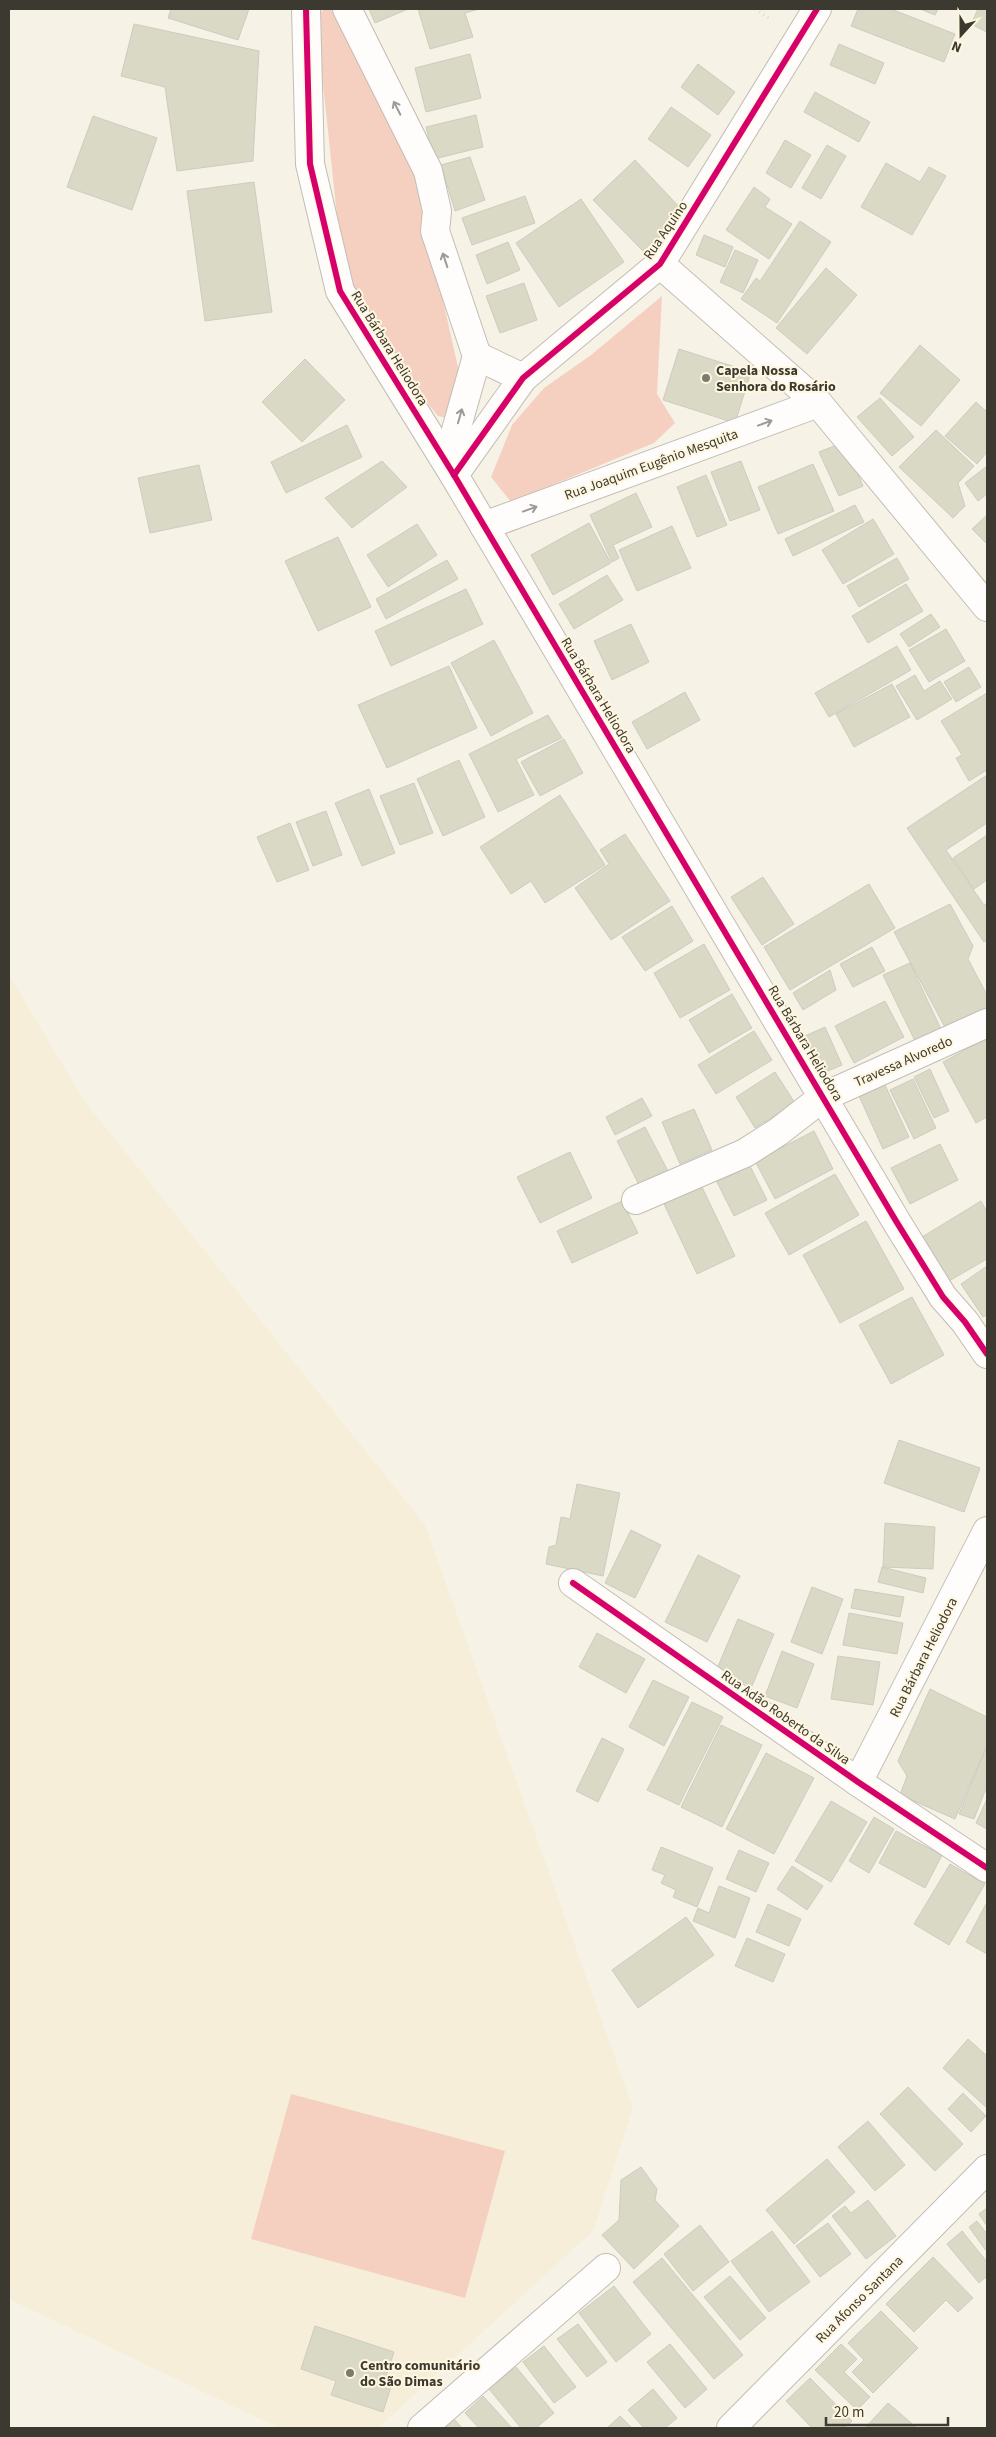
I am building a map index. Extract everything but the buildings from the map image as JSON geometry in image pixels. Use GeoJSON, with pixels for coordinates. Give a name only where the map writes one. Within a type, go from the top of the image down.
{"type":"FeatureCollection","features":[{"type":"Feature","properties":{"kind":"street","name":"Rua Bárbara Heliodora"},"geometry":{"type":"LineString","coordinates":[[306,9],[310,164],[340,291],[450,469],[943,1297],[965,1322],[987,1354]]}},
{"type":"Feature","properties":{"kind":"street"},"geometry":{"type":"LineString","coordinates":[[347,9],[428,171],[437,211],[435,231],[477,356],[450,469]]}},
{"type":"Feature","properties":{"kind":"street","name":"Rua Aquino"},"geometry":{"type":"LineString","coordinates":[[450,469],[523,378],[660,264],[817,9]]}},
{"type":"Feature","properties":{"kind":"street"},"geometry":{"type":"LineString","coordinates":[[660,264],[818,403],[987,607]]}},
{"type":"Feature","properties":{"kind":"street"},"geometry":{"type":"LineString","coordinates":[[477,356],[523,378]]}},
{"type":"Feature","properties":{"kind":"street","name":"Rua Joaquim Eugênio Mesquita"},"geometry":{"type":"LineString","coordinates":[[484,526],[818,403]]}},
{"type":"Feature","properties":{"kind":"street","name":"Travessa Alvoredo"},"geometry":{"type":"LineString","coordinates":[[636,1200],[745,1153],[778,1132],[823,1097],[987,1023]]}},
{"type":"Feature","properties":{"kind":"street","name":"Rua Bárbara Heliodora"},"geometry":{"type":"LineString","coordinates":[[858,1782],[987,1531]]}},
{"type":"Feature","properties":{"kind":"street","name":"Rua Adão Roberto da Silva"},"geometry":{"type":"LineString","coordinates":[[573,1583],[858,1782],[987,1868]]}},
{"type":"Feature","properties":{"kind":"street","name":"Rua Afonso Santana"},"geometry":{"type":"LineString","coordinates":[[731,2428],[987,2169]]}},
{"type":"Feature","properties":{"kind":"street"},"geometry":{"type":"LineString","coordinates":[[422,2428],[606,2268]]}},
{"type":"Feature","properties":{"kind":"shaded area"},"geometry":{"type":"Polygon","coordinates":[[[324,9],[341,9],[410,154],[460,376],[456,420],[438,416],[396,365],[349,278],[339,235],[316,18],[324,9]]]}},
{"type":"Feature","properties":{"kind":"shaded area"},"geometry":{"type":"Polygon","coordinates":[[[662,296],[657,394],[675,423],[654,443],[511,502],[491,477],[512,425],[544,388],[591,355],[662,296]]]}},
{"type":"Feature","properties":{"kind":"shaded area"},"geometry":{"type":"Polygon","coordinates":[[[9,975],[85,1102],[425,1525],[633,2108],[593,2231],[378,2428],[279,2428],[9,2299],[9,975]]]}},
{"type":"Feature","properties":{"kind":"shaded area"},"geometry":{"type":"Polygon","coordinates":[[[291,2094],[505,2151],[465,2298],[251,2239],[291,2094]]]}},
{"type":"Feature","properties":{"kind":"cycle path"},"geometry":{"type":"LineString","coordinates":[[306,9],[310,164],[340,291],[454,475],[896,1221],[943,1297],[965,1322],[987,1354]]}},
{"type":"Feature","properties":{"kind":"cycle path"},"geometry":{"type":"LineString","coordinates":[[454,475],[523,378],[660,264],[817,9]]}},
{"type":"Feature","properties":{"kind":"cycle path"},"geometry":{"type":"LineString","coordinates":[[573,1583],[858,1782],[987,1868]]}},
{"type":"Feature","properties":{"kind":"place","name":"Capela Nossa Senhora do Rosário"},"geometry":{"type":"Point","coordinates":[706,378]}},
{"type":"Feature","properties":{"kind":"place","name":"Centro comunitário do São Dimas"},"geometry":{"type":"Point","coordinates":[350,2373]}}]}
